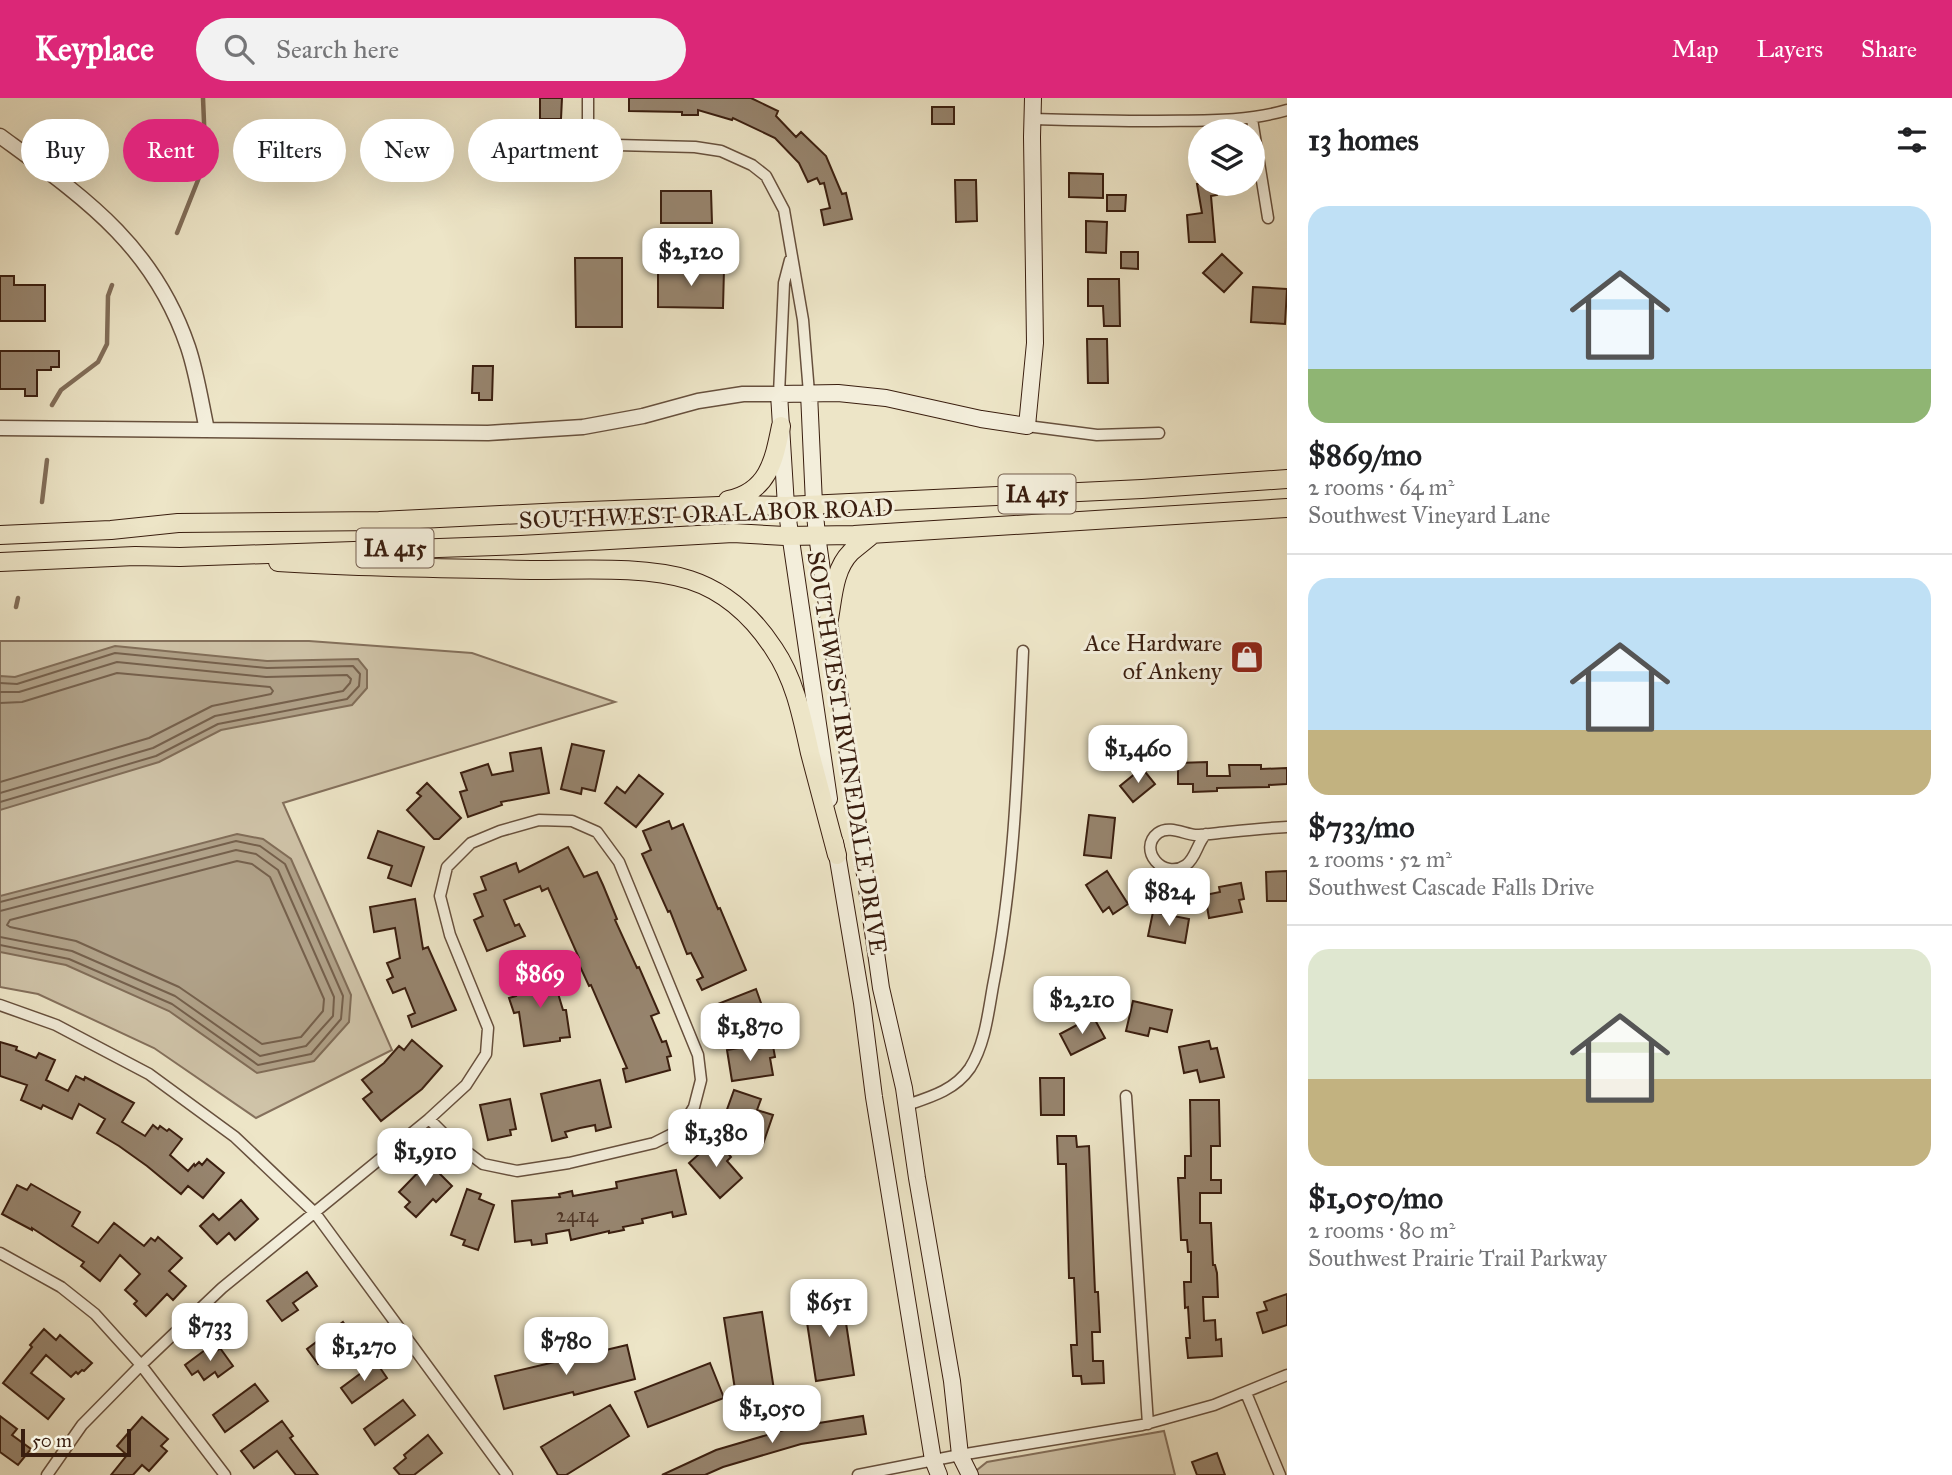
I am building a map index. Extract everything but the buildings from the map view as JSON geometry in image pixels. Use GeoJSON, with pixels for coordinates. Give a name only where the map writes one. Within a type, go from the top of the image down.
{"type":"FeatureCollection","features":[{"type":"Feature","properties":{"kind":"main road"},"geometry":{"type":"LineString","coordinates":[[779,394],[838,393],[886,398],[1027,426],[1035,343],[1033,98]]}},
{"type":"Feature","properties":{"kind":"main road","name":"SOUTHWEST IRVINEDALE DRIVE"},"geometry":{"type":"LineString","coordinates":[[809,393],[817,535],[881,988],[907,1105],[952,1381],[960,1455],[970,1475]]}},
{"type":"Feature","properties":{"kind":"main road","name":"SOUTHWEST IRVINEDALE DRIVE"},"geometry":{"type":"LineString","coordinates":[[779,394],[786,506],[837,855],[936,1468]]}},
{"type":"Feature","properties":{"kind":"main road"},"geometry":{"type":"LineString","coordinates":[[698,507],[736,499],[757,486],[766,476],[772,462],[781,426]]}},
{"type":"Feature","properties":{"kind":"main road","name":"SOUTHWEST ORALABOR ROAD"},"geometry":{"type":"LineString","coordinates":[[0,535],[111,530],[178,523],[379,521],[698,507],[786,506],[1287,479]]}},
{"type":"Feature","properties":{"kind":"main road","name":"SOUTHWEST ORALABOR ROAD"},"geometry":{"type":"LineString","coordinates":[[0,562],[566,543],[733,533],[791,536],[873,534],[1287,508]]}},
{"type":"Feature","properties":{"kind":"main road"},"geometry":{"type":"LineString","coordinates":[[829,619],[835,582],[844,562],[851,552],[873,534]]}},
{"type":"Feature","properties":{"kind":"main road"},"geometry":{"type":"LineString","coordinates":[[180,556],[348,567],[621,571],[668,575],[690,580],[731,600],[746,612],[774,649],[787,672],[798,701],[837,855]]}},
{"type":"Feature","properties":{"kind":"street"},"geometry":{"type":"LineString","coordinates":[[588,98],[588,119]]}},
{"type":"Feature","properties":{"kind":"street"},"geometry":{"type":"LineString","coordinates":[[1252,119],[1287,110]]}},
{"type":"Feature","properties":{"kind":"street"},"geometry":{"type":"LineString","coordinates":[[1032,119],[1188,121]]}},
{"type":"Feature","properties":{"kind":"street"},"geometry":{"type":"LineString","coordinates":[[0,136],[95,208],[141,257],[175,315],[188,347],[207,430]]}},
{"type":"Feature","properties":{"kind":"street"},"geometry":{"type":"LineString","coordinates":[[623,146],[695,147],[737,156],[752,165],[766,176],[784,209],[791,257]]}},
{"type":"Feature","properties":{"kind":"street"},"geometry":{"type":"LineString","coordinates":[[1264,196],[1268,218]]}},
{"type":"Feature","properties":{"kind":"street","name":"SOUTHWEST IRVINEDALE DRIVE"},"geometry":{"type":"LineString","coordinates":[[791,257],[803,320],[809,393]]}},
{"type":"Feature","properties":{"kind":"street","name":"SOUTHWEST IRVINEDALE DRIVE"},"geometry":{"type":"LineString","coordinates":[[779,394],[784,283],[791,257]]}},
{"type":"Feature","properties":{"kind":"street"},"geometry":{"type":"LineString","coordinates":[[0,428],[488,433],[583,427],[643,416],[698,401],[743,394],[779,394]]}},
{"type":"Feature","properties":{"kind":"street"},"geometry":{"type":"LineString","coordinates":[[1027,426],[1097,435],[1159,433]]}},
{"type":"Feature","properties":{"kind":"street"},"geometry":{"type":"LineString","coordinates":[[907,1105],[939,1095],[961,1079],[979,1049],[986,1024],[1005,921],[1013,840],[1023,651]]}},
{"type":"Feature","properties":{"kind":"street"},"geometry":{"type":"LineString","coordinates":[[47,1475],[82,1425],[141,1365],[222,1288],[429,1119],[466,1084],[486,1054],[488,1028],[450,935],[440,896],[447,867],[471,843],[539,820],[572,821],[597,832],[619,862],[698,1055],[701,1080],[694,1107],[680,1130],[654,1143],[569,1163],[517,1171],[483,1164],[447,1137],[429,1119]]}},
{"type":"Feature","properties":{"kind":"street"},"geometry":{"type":"LineString","coordinates":[[1206,834],[1200,840],[1191,860],[1182,867],[1165,868],[1157,864],[1152,856],[1152,840],[1164,830],[1194,835],[1287,827]]}},
{"type":"Feature","properties":{"kind":"street"},"geometry":{"type":"LineString","coordinates":[[0,1005],[56,1025],[149,1074],[235,1137],[315,1213],[507,1475]]}},
{"type":"Feature","properties":{"kind":"street"},"geometry":{"type":"LineString","coordinates":[[1126,1096],[1148,1424]]}},
{"type":"Feature","properties":{"kind":"street"},"geometry":{"type":"LineString","coordinates":[[0,1253],[61,1287],[95,1314],[141,1365],[225,1475]]}},
{"type":"Feature","properties":{"kind":"street"},"geometry":{"type":"LineString","coordinates":[[858,1475],[936,1468],[960,1455],[1148,1424],[1214,1405],[1287,1375]]}},
{"type":"Feature","properties":{"kind":"street"},"geometry":{"type":"LineString","coordinates":[[1246,1393],[1280,1475]]}},
{"type":"Feature","properties":{"kind":"shaded area"},"geometry":{"type":"Polygon","coordinates":[[[0,641],[309,641],[472,653],[615,702],[283,803],[392,1050],[256,1118],[154,1048],[38,994],[0,987],[0,641]]]}},
{"type":"Feature","properties":{"kind":"shaded area"},"geometry":{"type":"Polygon","coordinates":[[[1164,1431],[1175,1475],[977,1475],[977,1470],[987,1462],[1164,1431]]]}},
{"type":"Feature","properties":{"kind":"water"},"geometry":{"type":"Polygon","coordinates":[[[115,646],[267,661],[358,659],[367,670],[367,688],[352,705],[221,730],[159,762],[0,810],[0,676],[15,677],[115,646]]]}},
{"type":"Feature","properties":{"kind":"water"},"geometry":{"type":"Polygon","coordinates":[[[237,834],[263,839],[291,859],[351,995],[349,1022],[314,1061],[257,1073],[169,1011],[66,965],[0,952],[0,896],[237,834]]]}},
{"type":"Feature","properties":{"kind":"waterway"},"geometry":{"type":"LineString","coordinates":[[177,233],[202,170],[205,146],[203,98]]}},
{"type":"Feature","properties":{"kind":"waterway"},"geometry":{"type":"LineString","coordinates":[[52,405],[61,390],[98,362],[107,344],[108,296],[112,285]]}},
{"type":"Feature","properties":{"kind":"waterway"},"geometry":{"type":"LineString","coordinates":[[42,502],[47,460]]}},
{"type":"Feature","properties":{"kind":"waterway"},"geometry":{"type":"LineString","coordinates":[[16,607],[18,598]]}},
{"type":"Feature","properties":{"kind":"place","name":"Ace Hardware of Ankeny"},"geometry":{"type":"Point","coordinates":[1247,657]}}]}
